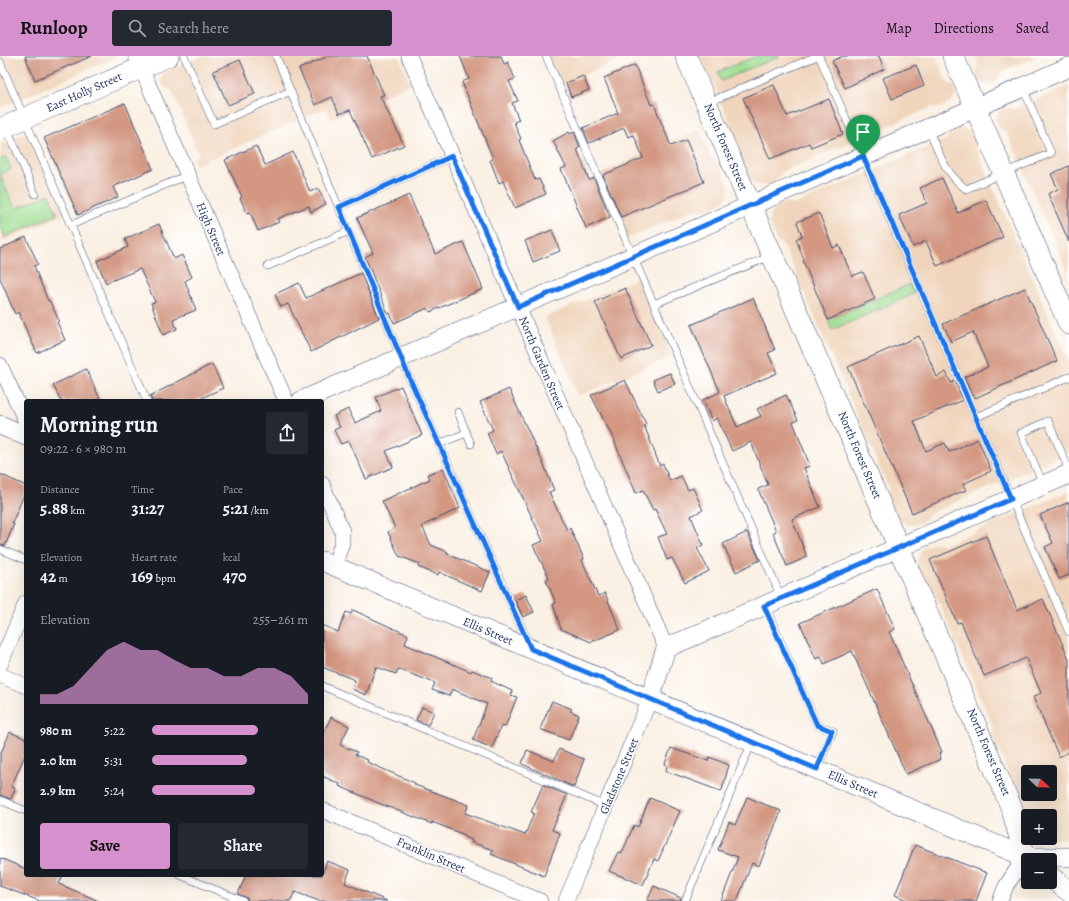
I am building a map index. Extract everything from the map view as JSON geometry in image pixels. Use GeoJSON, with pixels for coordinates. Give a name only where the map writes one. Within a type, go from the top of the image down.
{"type":"FeatureCollection","features":[{"type":"Feature","properties":{"kind":"main road","name":"East Holly Street"},"geometry":{"type":"LineString","coordinates":[[10,125],[138,62],[168,56]]}},
{"type":"Feature","properties":{"kind":"main road","name":"North Forest Street"},"geometry":{"type":"LineString","coordinates":[[686,56],[900,547],[1012,809],[1025,853]]}},
{"type":"Feature","properties":{"kind":"main road"},"geometry":{"type":"LineString","coordinates":[[953,56],[1069,324]]}},
{"type":"Feature","properties":{"kind":"main road"},"geometry":{"type":"LineString","coordinates":[[1057,882],[1069,891]]}},
{"type":"Feature","properties":{"kind":"street","name":"North Garden Street"},"geometry":{"type":"LineString","coordinates":[[409,56],[666,648]]}},
{"type":"Feature","properties":{"kind":"street","name":"High Street"},"geometry":{"type":"LineString","coordinates":[[138,62],[285,399]]}},
{"type":"Feature","properties":{"kind":"street"},"geometry":{"type":"LineString","coordinates":[[306,399],[1069,67]]}},
{"type":"Feature","properties":{"kind":"street"},"geometry":{"type":"LineString","coordinates":[[0,366],[24,418]]}},
{"type":"Feature","properties":{"kind":"street"},"geometry":{"type":"LineString","coordinates":[[0,426],[24,435]]}},
{"type":"Feature","properties":{"kind":"street"},"geometry":{"type":"LineString","coordinates":[[666,648],[1069,474]]}},
{"type":"Feature","properties":{"kind":"street"},"geometry":{"type":"LineString","coordinates":[[324,489],[342,531],[342,544],[328,563]]}},
{"type":"Feature","properties":{"kind":"street","name":"Ellis Street"},"geometry":{"type":"LineString","coordinates":[[328,563],[1021,856]]}},
{"type":"Feature","properties":{"kind":"street"},"geometry":{"type":"LineString","coordinates":[[0,665],[24,608]]}},
{"type":"Feature","properties":{"kind":"street","name":"Gladstone Street"},"geometry":{"type":"LineString","coordinates":[[566,901],[650,699],[666,648]]}},
{"type":"Feature","properties":{"kind":"street"},"geometry":{"type":"LineString","coordinates":[[0,675],[24,685]]}},
{"type":"Feature","properties":{"kind":"street","name":"Franklin Street"},"geometry":{"type":"LineString","coordinates":[[324,811],[540,901]]}},
{"type":"Feature","properties":{"kind":"street"},"geometry":{"type":"LineString","coordinates":[[1057,858],[1069,857]]}},
{"type":"Feature","properties":{"kind":"street"},"geometry":{"type":"LineString","coordinates":[[1000,901],[1006,886],[1021,867]]}},
{"type":"Feature","properties":{"kind":"lane"},"geometry":{"type":"LineString","coordinates":[[184,56],[214,124],[291,91]]}},
{"type":"Feature","properties":{"kind":"lane"},"geometry":{"type":"LineString","coordinates":[[278,56],[401,358],[531,649]]}},
{"type":"Feature","properties":{"kind":"lane"},"geometry":{"type":"LineString","coordinates":[[546,56],[654,304],[773,602],[817,725],[832,731],[817,769]]}},
{"type":"Feature","properties":{"kind":"lane"},"geometry":{"type":"LineString","coordinates":[[707,103],[818,56],[863,156],[1069,632]]}},
{"type":"Feature","properties":{"kind":"lane"},"geometry":{"type":"LineString","coordinates":[[0,62],[10,125],[35,194]]}},
{"type":"Feature","properties":{"kind":"lane"},"geometry":{"type":"LineString","coordinates":[[928,128],[943,164],[954,180],[966,189],[1051,153],[1023,87]]}},
{"type":"Feature","properties":{"kind":"lane"},"geometry":{"type":"LineString","coordinates":[[10,125],[71,225],[146,399]]}},
{"type":"Feature","properties":{"kind":"lane"},"geometry":{"type":"LineString","coordinates":[[339,207],[452,156]]}},
{"type":"Feature","properties":{"kind":"lane"},"geometry":{"type":"LineString","coordinates":[[71,225],[188,175]]}},
{"type":"Feature","properties":{"kind":"lane"},"geometry":{"type":"LineString","coordinates":[[268,266],[349,231]]}},
{"type":"Feature","properties":{"kind":"lane"},"geometry":{"type":"LineString","coordinates":[[654,304],[773,255]]}},
{"type":"Feature","properties":{"kind":"lane"},"geometry":{"type":"LineString","coordinates":[[976,416],[1069,378]]}},
{"type":"Feature","properties":{"kind":"lane"},"geometry":{"type":"LineString","coordinates":[[458,412],[471,444]]}},
{"type":"Feature","properties":{"kind":"lane"},"geometry":{"type":"LineString","coordinates":[[1043,485],[1021,433],[1048,421],[1069,470]]}},
{"type":"Feature","properties":{"kind":"lane"},"geometry":{"type":"LineString","coordinates":[[439,444],[466,432]]}},
{"type":"Feature","properties":{"kind":"lane"},"geometry":{"type":"LineString","coordinates":[[0,549],[24,559]]}},
{"type":"Feature","properties":{"kind":"lane"},"geometry":{"type":"LineString","coordinates":[[324,687],[606,806]]}},
{"type":"Feature","properties":{"kind":"lane"},"geometry":{"type":"LineString","coordinates":[[685,901],[752,742]]}},
{"type":"Feature","properties":{"kind":"lane"},"geometry":{"type":"LineString","coordinates":[[0,800],[24,810]]}},
{"type":"Feature","properties":{"kind":"lane"},"geometry":{"type":"LineString","coordinates":[[185,877],[242,901]]}},
{"type":"Feature","properties":{"kind":"shaded area"},"geometry":{"type":"Polygon","coordinates":[[[0,56],[118,56],[0,108],[0,56]]]}},
{"type":"Feature","properties":{"kind":"shaded area"},"geometry":{"type":"Polygon","coordinates":[[[202,56],[399,56],[410,84],[331,119],[326,108],[196,165],[193,158],[199,155],[172,91],[164,87],[161,80],[164,73],[202,56]]]}},
{"type":"Feature","properties":{"kind":"shaded area"},"geometry":{"type":"Polygon","coordinates":[[[546,56],[627,56],[559,86],[546,56]]]}},
{"type":"Feature","properties":{"kind":"shaded area"},"geometry":{"type":"Polygon","coordinates":[[[701,56],[936,56],[947,82],[955,86],[956,95],[950,103],[943,107],[932,107],[783,171],[772,184],[760,185],[755,183],[747,176],[738,155],[741,149],[701,56]]]}},
{"type":"Feature","properties":{"kind":"shaded area"},"geometry":{"type":"Polygon","coordinates":[[[975,56],[1039,56],[1002,71],[996,82],[991,85],[980,82],[976,77],[978,63],[975,56]]]}},
{"type":"Feature","properties":{"kind":"shaded area"},"geometry":{"type":"Polygon","coordinates":[[[1069,86],[1069,274],[1006,131],[998,127],[995,120],[1000,110],[1007,107],[1014,109],[1069,86]]]}},
{"type":"Feature","properties":{"kind":"shaded area"},"geometry":{"type":"Polygon","coordinates":[[[956,128],[964,128],[974,135],[976,141],[975,146],[1069,362],[1069,453],[932,512],[921,523],[908,526],[896,519],[887,497],[889,489],[784,246],[776,240],[769,223],[770,215],[779,205],[786,203],[793,205],[946,139],[949,132],[956,128]]]}},
{"type":"Feature","properties":{"kind":"shaded area"},"geometry":{"type":"Polygon","coordinates":[[[31,130],[65,214],[0,243],[0,144],[31,130]]]}},
{"type":"Feature","properties":{"kind":"shaded area"},"geometry":{"type":"Polygon","coordinates":[[[699,130],[711,158],[717,162],[728,182],[729,191],[727,198],[718,206],[704,211],[695,209],[626,239],[597,175],[699,130]]]}},
{"type":"Feature","properties":{"kind":"shaded area"},"geometry":{"type":"Polygon","coordinates":[[[640,277],[673,356],[578,396],[545,317],[640,277]]]}},
{"type":"Feature","properties":{"kind":"shaded area"},"geometry":{"type":"Polygon","coordinates":[[[1069,491],[1069,839],[1057,839],[1057,809],[1024,809],[993,738],[993,727],[932,586],[923,578],[917,562],[918,557],[924,547],[935,543],[945,545],[1069,491]]]}},
{"type":"Feature","properties":{"kind":"green space"},"geometry":{"type":"Polygon","coordinates":[[[756,56],[780,56],[721,81],[718,72],[756,56]]]}},
{"type":"Feature","properties":{"kind":"green space"},"geometry":{"type":"Polygon","coordinates":[[[6,157],[11,169],[0,175],[0,159],[6,157]]]}},
{"type":"Feature","properties":{"kind":"green space"},"geometry":{"type":"Polygon","coordinates":[[[0,175],[15,209],[49,194],[57,214],[5,237],[0,225],[0,175]]]}},
{"type":"Feature","properties":{"kind":"green space"},"geometry":{"type":"Polygon","coordinates":[[[910,284],[914,294],[832,330],[828,320],[910,284]]]}},
{"type":"Feature","properties":{"kind":"building"},"geometry":{"type":"Polygon","coordinates":[[[25,56],[92,56],[35,80],[25,56]]]}},
{"type":"Feature","properties":{"kind":"building"},"geometry":{"type":"Polygon","coordinates":[[[328,56],[367,56],[384,95],[380,96],[404,145],[372,159],[350,110],[339,114],[332,97],[315,105],[299,69],[328,56]]]}},
{"type":"Feature","properties":{"kind":"building"},"geometry":{"type":"Polygon","coordinates":[[[460,56],[501,56],[504,64],[508,62],[515,79],[509,81],[518,101],[512,103],[519,120],[514,122],[521,139],[519,140],[535,180],[539,179],[546,194],[515,208],[503,181],[499,183],[490,160],[493,159],[462,82],[469,79],[460,56]]]}},
{"type":"Feature","properties":{"kind":"building"},"geometry":{"type":"Polygon","coordinates":[[[843,56],[879,56],[884,69],[845,88],[832,61],[843,56]]]}},
{"type":"Feature","properties":{"kind":"building"},"geometry":{"type":"Polygon","coordinates":[[[240,60],[255,94],[228,105],[213,71],[240,60]]]}},
{"type":"Feature","properties":{"kind":"building"},"geometry":{"type":"Polygon","coordinates":[[[635,65],[651,105],[654,104],[671,146],[686,140],[704,182],[621,217],[603,175],[643,158],[634,135],[628,137],[624,128],[589,143],[583,128],[618,113],[604,78],[635,65]]]}},
{"type":"Feature","properties":{"kind":"building"},"geometry":{"type":"Polygon","coordinates":[[[916,65],[924,86],[892,99],[883,78],[916,65]]]}},
{"type":"Feature","properties":{"kind":"building"},"geometry":{"type":"Polygon","coordinates":[[[583,76],[589,90],[571,97],[566,83],[583,76]]]}},
{"type":"Feature","properties":{"kind":"building"},"geometry":{"type":"Polygon","coordinates":[[[774,85],[787,116],[829,99],[843,134],[811,147],[809,143],[770,159],[743,98],[774,85]]]}},
{"type":"Feature","properties":{"kind":"building"},"geometry":{"type":"Polygon","coordinates":[[[125,103],[153,169],[113,187],[118,197],[78,215],[44,138],[125,103]]]}},
{"type":"Feature","properties":{"kind":"building"},"geometry":{"type":"Polygon","coordinates":[[[569,132],[570,134],[574,132],[580,147],[577,149],[589,180],[594,178],[610,217],[586,228],[561,169],[566,167],[553,141],[569,132]]]}},
{"type":"Feature","properties":{"kind":"building"},"geometry":{"type":"Polygon","coordinates":[[[256,146],[265,165],[293,152],[310,192],[318,188],[326,204],[311,212],[309,206],[277,219],[279,222],[258,231],[250,212],[247,213],[240,198],[242,197],[225,160],[256,146]]]}},
{"type":"Feature","properties":{"kind":"building"},"geometry":{"type":"Polygon","coordinates":[[[1069,166],[1069,242],[1048,194],[1058,189],[1051,174],[1069,166]]]}},
{"type":"Feature","properties":{"kind":"building"},"geometry":{"type":"Polygon","coordinates":[[[942,178],[958,213],[986,200],[1003,237],[937,266],[926,241],[913,247],[899,215],[927,203],[920,188],[942,178]]]}},
{"type":"Feature","properties":{"kind":"building"},"geometry":{"type":"Polygon","coordinates":[[[409,195],[435,254],[463,242],[483,289],[430,312],[428,308],[394,323],[390,313],[388,314],[365,257],[373,253],[357,218],[409,195]]]}},
{"type":"Feature","properties":{"kind":"building"},"geometry":{"type":"Polygon","coordinates":[[[819,213],[833,248],[839,245],[852,276],[863,272],[875,299],[828,320],[803,261],[804,260],[796,239],[802,236],[797,222],[819,213]]]}},
{"type":"Feature","properties":{"kind":"building"},"geometry":{"type":"Polygon","coordinates":[[[159,224],[174,259],[182,255],[192,277],[185,281],[196,310],[173,319],[177,329],[163,335],[151,303],[155,302],[140,269],[106,283],[97,261],[128,247],[125,239],[159,224]]]}},
{"type":"Feature","properties":{"kind":"building"},"geometry":{"type":"Polygon","coordinates":[[[552,230],[560,251],[533,262],[525,241],[552,230]]]}},
{"type":"Feature","properties":{"kind":"building"},"geometry":{"type":"Polygon","coordinates":[[[26,237],[38,264],[34,266],[48,301],[50,301],[59,321],[57,322],[65,340],[37,353],[18,312],[15,314],[0,278],[0,249],[26,237]]]}},
{"type":"Feature","properties":{"kind":"building"},"geometry":{"type":"Polygon","coordinates":[[[361,273],[379,318],[311,352],[288,304],[281,307],[275,294],[299,283],[306,298],[361,273]]]}},
{"type":"Feature","properties":{"kind":"building"},"geometry":{"type":"Polygon","coordinates":[[[625,288],[651,345],[621,359],[595,302],[625,288]]]}},
{"type":"Feature","properties":{"kind":"building"},"geometry":{"type":"Polygon","coordinates":[[[1025,288],[1057,361],[975,398],[974,395],[972,396],[964,377],[988,367],[973,332],[951,342],[943,324],[1025,288]]]}},
{"type":"Feature","properties":{"kind":"building"},"geometry":{"type":"Polygon","coordinates":[[[753,298],[775,350],[768,353],[777,373],[724,396],[737,427],[761,416],[757,409],[786,395],[798,420],[793,422],[810,466],[804,468],[820,507],[792,519],[807,557],[787,566],[773,533],[776,531],[758,489],[768,485],[751,442],[732,451],[717,418],[712,421],[703,400],[720,392],[691,325],[753,298]]]}},
{"type":"Feature","properties":{"kind":"building"},"geometry":{"type":"Polygon","coordinates":[[[919,336],[937,377],[946,372],[951,383],[955,381],[963,400],[914,421],[926,451],[945,443],[949,452],[978,439],[991,471],[963,484],[966,490],[912,513],[848,367],[919,336]]]}},
{"type":"Feature","properties":{"kind":"building"},"geometry":{"type":"Polygon","coordinates":[[[212,364],[223,388],[199,399],[151,399],[150,396],[212,364]]]}},
{"type":"Feature","properties":{"kind":"building"},"geometry":{"type":"Polygon","coordinates":[[[86,369],[100,399],[60,399],[53,385],[86,369]]]}},
{"type":"Feature","properties":{"kind":"building"},"geometry":{"type":"Polygon","coordinates":[[[670,373],[675,384],[658,391],[653,380],[670,373]]]}},
{"type":"Feature","properties":{"kind":"building"},"geometry":{"type":"Polygon","coordinates":[[[625,380],[646,424],[644,425],[660,466],[663,464],[670,481],[681,476],[688,490],[693,488],[703,510],[691,516],[703,545],[697,548],[709,571],[685,583],[672,558],[667,560],[658,537],[667,534],[655,509],[653,510],[643,490],[636,493],[613,438],[591,395],[625,380]]]}},
{"type":"Feature","properties":{"kind":"building"},"geometry":{"type":"Polygon","coordinates":[[[401,386],[422,435],[386,451],[393,467],[366,479],[349,441],[341,444],[334,430],[340,427],[334,416],[348,409],[355,423],[381,411],[376,397],[401,386]]]}},
{"type":"Feature","properties":{"kind":"building"},"geometry":{"type":"Polygon","coordinates":[[[509,389],[554,490],[549,492],[567,530],[570,528],[598,596],[605,593],[620,630],[591,642],[561,629],[553,604],[556,603],[546,580],[549,578],[533,545],[543,541],[501,451],[496,454],[487,433],[493,430],[480,402],[509,389]]]}},
{"type":"Feature","properties":{"kind":"building"},"geometry":{"type":"Polygon","coordinates":[[[443,468],[460,508],[422,526],[431,545],[448,552],[447,554],[490,572],[482,591],[439,572],[438,575],[418,567],[420,564],[399,556],[388,532],[395,528],[382,501],[430,479],[428,474],[443,468]]]}},
{"type":"Feature","properties":{"kind":"building"},"geometry":{"type":"Polygon","coordinates":[[[0,474],[24,485],[24,495],[12,523],[14,524],[5,546],[0,544],[0,474]]]}},
{"type":"Feature","properties":{"kind":"building"},"geometry":{"type":"Polygon","coordinates":[[[1069,502],[1069,575],[1059,579],[1045,547],[1053,543],[1040,515],[1069,502]]]}},
{"type":"Feature","properties":{"kind":"building"},"geometry":{"type":"Polygon","coordinates":[[[747,532],[760,560],[736,572],[723,544],[747,532]]]}},
{"type":"Feature","properties":{"kind":"building"},"geometry":{"type":"Polygon","coordinates":[[[986,536],[1017,610],[1043,599],[1069,659],[1069,752],[1059,757],[1033,697],[1041,693],[1026,658],[984,676],[961,622],[957,623],[930,560],[986,536]]]}},
{"type":"Feature","properties":{"kind":"building"},"geometry":{"type":"Polygon","coordinates":[[[877,589],[895,629],[889,632],[942,752],[939,753],[941,759],[906,774],[852,651],[824,664],[821,656],[816,659],[800,623],[877,589]]]}},
{"type":"Feature","properties":{"kind":"building"},"geometry":{"type":"Polygon","coordinates":[[[526,595],[534,612],[523,617],[515,600],[526,595]]]}},
{"type":"Feature","properties":{"kind":"building"},"geometry":{"type":"Polygon","coordinates":[[[353,610],[408,635],[405,644],[471,672],[472,670],[492,678],[491,681],[512,691],[511,695],[517,697],[505,727],[501,726],[492,748],[473,740],[487,704],[452,689],[449,696],[432,690],[435,683],[398,669],[396,674],[376,667],[366,695],[352,689],[355,680],[324,668],[324,626],[338,632],[346,612],[351,614],[353,610]]]}},
{"type":"Feature","properties":{"kind":"building"},"geometry":{"type":"Polygon","coordinates":[[[552,701],[572,709],[570,711],[579,715],[569,740],[540,729],[552,701]]]}},
{"type":"Feature","properties":{"kind":"building"},"geometry":{"type":"Polygon","coordinates":[[[422,707],[434,712],[428,725],[416,720],[422,707]]]}},
{"type":"Feature","properties":{"kind":"building"},"geometry":{"type":"Polygon","coordinates":[[[331,717],[349,726],[340,745],[357,752],[355,755],[368,760],[367,762],[415,783],[415,785],[469,805],[465,813],[525,835],[534,813],[531,812],[543,785],[567,795],[552,830],[560,833],[544,876],[491,854],[493,850],[471,842],[472,840],[465,837],[465,835],[381,804],[339,786],[340,784],[324,777],[324,732],[331,717]]]}},
{"type":"Feature","properties":{"kind":"building"},"geometry":{"type":"Polygon","coordinates":[[[10,732],[24,738],[24,758],[11,787],[15,788],[11,799],[0,795],[0,755],[10,732]]]}},
{"type":"Feature","properties":{"kind":"building"},"geometry":{"type":"Polygon","coordinates":[[[671,748],[708,761],[709,757],[729,765],[722,790],[720,791],[666,771],[667,765],[665,764],[671,748]]]}},
{"type":"Feature","properties":{"kind":"building"},"geometry":{"type":"Polygon","coordinates":[[[559,749],[584,759],[574,787],[522,764],[527,750],[554,761],[559,749]]]}},
{"type":"Feature","properties":{"kind":"building"},"geometry":{"type":"Polygon","coordinates":[[[747,797],[781,811],[759,866],[752,863],[737,901],[721,901],[738,857],[718,850],[729,822],[735,825],[747,797]]]}},
{"type":"Feature","properties":{"kind":"building"},"geometry":{"type":"Polygon","coordinates":[[[650,798],[680,811],[658,861],[654,859],[643,885],[609,871],[618,852],[622,853],[634,825],[638,827],[650,798]]]}},
{"type":"Feature","properties":{"kind":"building"},"geometry":{"type":"Polygon","coordinates":[[[915,845],[987,873],[976,901],[909,901],[895,895],[915,845]]]}},
{"type":"Feature","properties":{"kind":"building"},"geometry":{"type":"Polygon","coordinates":[[[0,858],[24,868],[24,877],[62,877],[59,884],[99,901],[40,901],[0,886],[0,858]]]}},
{"type":"Feature","properties":{"kind":"building"},"geometry":{"type":"Polygon","coordinates":[[[327,861],[350,870],[345,883],[387,901],[319,901],[295,892],[290,901],[248,901],[247,898],[238,894],[245,877],[324,877],[324,869],[327,861]]]}},
{"type":"Feature","properties":{"kind":"building"},"geometry":{"type":"Polygon","coordinates":[[[654,886],[681,898],[680,901],[647,901],[654,886]]]}},
{"type":"Feature","properties":{"kind":"route"},"geometry":{"type":"LineString","coordinates":[[452,156],[518,307],[863,156],[1011,499],[764,606],[817,725],[832,731],[817,769],[531,649],[409,377],[339,207],[452,156]]}}]}
